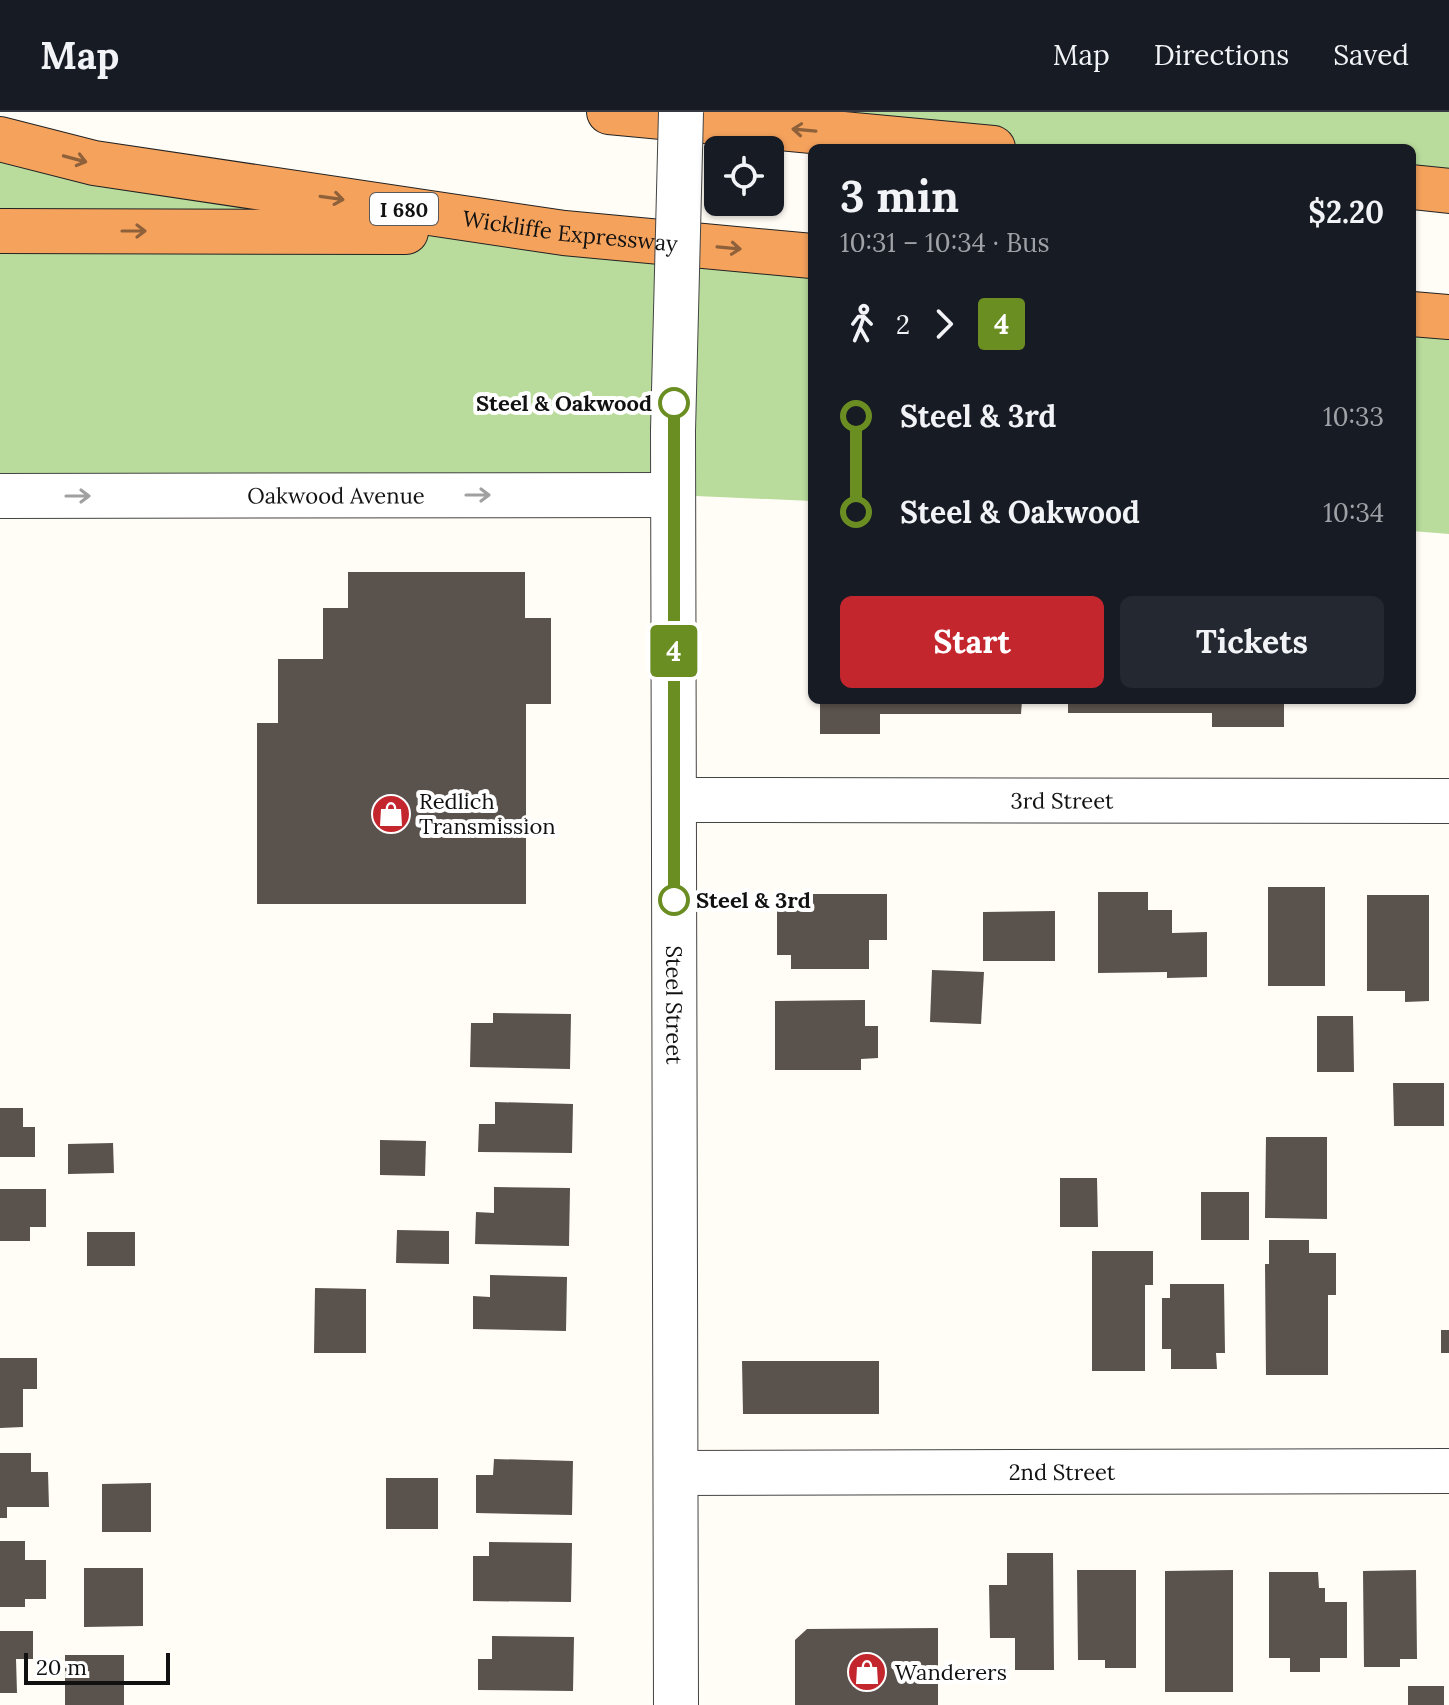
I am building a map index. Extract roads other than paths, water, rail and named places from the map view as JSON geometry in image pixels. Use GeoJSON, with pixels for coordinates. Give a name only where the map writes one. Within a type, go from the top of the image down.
{"type":"FeatureCollection","features":[{"type":"Feature","properties":{"kind":"highway"},"geometry":{"type":"LineString","coordinates":[[609,112],[950,144]]}},
{"type":"Feature","properties":{"kind":"highway","name":"Wickliffe Expressway"},"geometry":{"type":"LineString","coordinates":[[0,139],[94,163],[564,233],[808,256]]}},
{"type":"Feature","properties":{"kind":"highway"},"geometry":{"type":"LineString","coordinates":[[1416,187],[1449,191]]}},
{"type":"Feature","properties":{"kind":"highway"},"geometry":{"type":"LineString","coordinates":[[0,231],[564,233]]}},
{"type":"Feature","properties":{"kind":"highway"},"geometry":{"type":"LineString","coordinates":[[1416,314],[1449,317]]}},
{"type":"Feature","properties":{"kind":"street","name":"Steel Street"},"geometry":{"type":"LineString","coordinates":[[676,1705],[673,431],[681,112]]}},
{"type":"Feature","properties":{"kind":"street","name":"Oakwood Avenue"},"geometry":{"type":"LineString","coordinates":[[0,496],[673,495]]}},
{"type":"Feature","properties":{"kind":"street","name":"3rd Street"},"geometry":{"type":"LineString","coordinates":[[674,800],[1449,801]]}},
{"type":"Feature","properties":{"kind":"street","name":"2nd Street"},"geometry":{"type":"LineString","coordinates":[[676,1473],[1449,1471]]}},
{"type":"Feature","properties":{"kind":"place","name":"Steel & Oakwood"},"geometry":{"type":"Point","coordinates":[674,403]}},
{"type":"Feature","properties":{"kind":"place","name":"Redlich Transmission"},"geometry":{"type":"Point","coordinates":[391,814]}},
{"type":"Feature","properties":{"kind":"place","name":"Steel & 3rd"},"geometry":{"type":"Point","coordinates":[674,900]}},
{"type":"Feature","properties":{"kind":"place","name":"Wanderers"},"geometry":{"type":"Point","coordinates":[867,1672]}}]}
